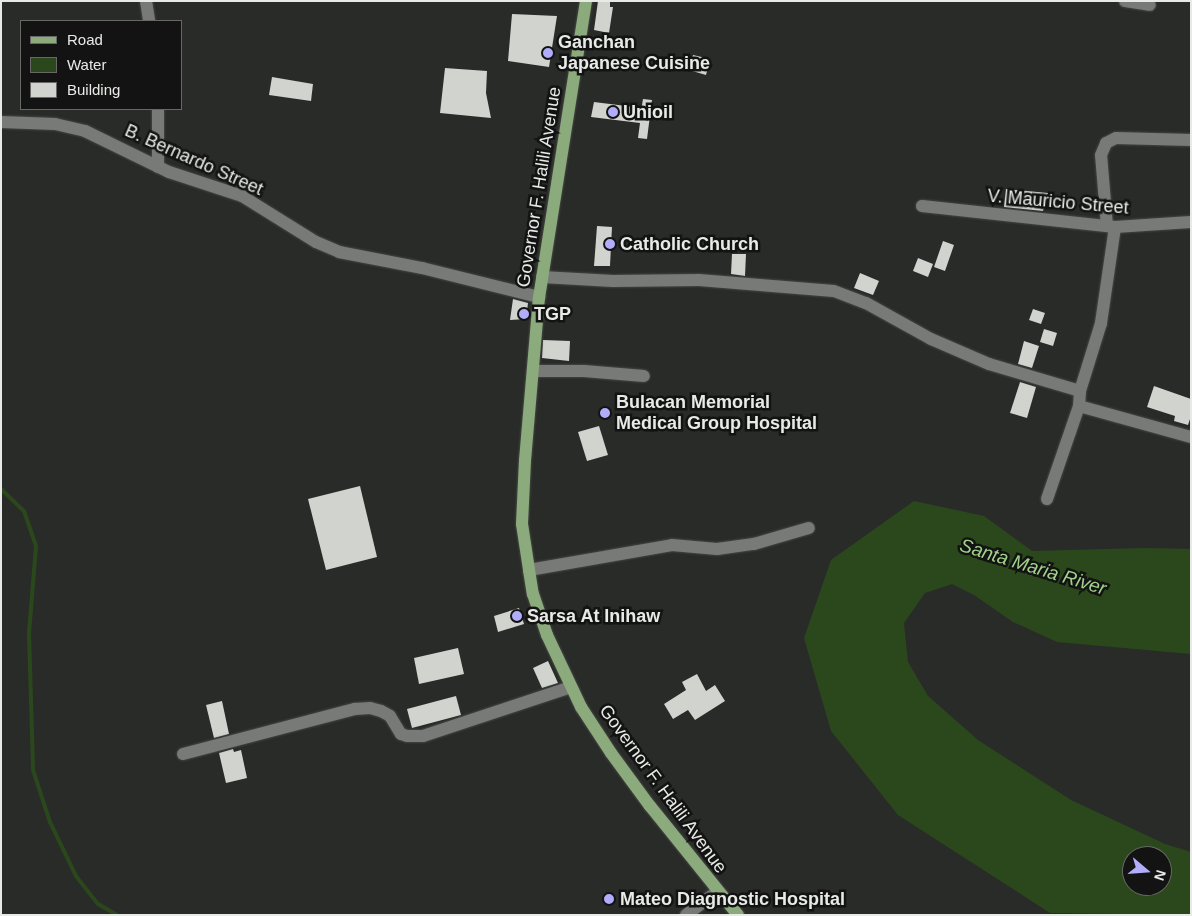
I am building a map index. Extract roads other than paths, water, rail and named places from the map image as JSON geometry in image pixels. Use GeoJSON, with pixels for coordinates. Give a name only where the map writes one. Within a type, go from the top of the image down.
{"type":"FeatureCollection","features":[{"type":"Feature","properties":{"kind":"main road","name":"Governor F. Halili Avenue"},"geometry":{"type":"LineString","coordinates":[[586,1],[542,277],[532,371],[522,524],[529,570],[533,594],[547,635],[571,687],[610,753],[717,892],[738,915]]}},
{"type":"Feature","properties":{"kind":"street"},"geometry":{"type":"LineString","coordinates":[[146,1],[149,20]]}},
{"type":"Feature","properties":{"kind":"street"},"geometry":{"type":"LineString","coordinates":[[1125,1],[1150,5]]}},
{"type":"Feature","properties":{"kind":"street"},"geometry":{"type":"LineString","coordinates":[[158,110],[158,167]]}},
{"type":"Feature","properties":{"kind":"street","name":"B. Bernardo Street"},"geometry":{"type":"LineString","coordinates":[[1,122],[55,124],[85,132],[158,167],[242,196],[316,242],[339,252],[422,268],[540,297]]}},
{"type":"Feature","properties":{"kind":"street"},"geometry":{"type":"LineString","coordinates":[[1047,499],[1079,406],[1080,391],[1101,323],[1111,226],[1101,155],[1106,143],[1116,138],[1191,140]]}},
{"type":"Feature","properties":{"kind":"street","name":"V. Mauricio Street"},"geometry":{"type":"LineString","coordinates":[[922,206],[1111,226],[1191,222]]}},
{"type":"Feature","properties":{"kind":"street"},"geometry":{"type":"LineString","coordinates":[[542,277],[613,281],[699,280],[834,291],[866,303],[931,339],[989,364],[1080,391]]}},
{"type":"Feature","properties":{"kind":"street"},"geometry":{"type":"LineString","coordinates":[[532,371],[584,371],[644,376]]}},
{"type":"Feature","properties":{"kind":"street"},"geometry":{"type":"LineString","coordinates":[[1079,406],[1191,437]]}},
{"type":"Feature","properties":{"kind":"street"},"geometry":{"type":"LineString","coordinates":[[529,570],[672,545],[717,549],[754,544],[808,528]]}},
{"type":"Feature","properties":{"kind":"street"},"geometry":{"type":"LineString","coordinates":[[183,754],[354,710],[370,708],[390,716],[401,734],[422,736],[571,687]]}},
{"type":"Feature","properties":{"kind":"street"},"geometry":{"type":"LineString","coordinates":[[686,915],[717,892]]}},
{"type":"Feature","properties":{"kind":"water","name":"Santa Maria River"},"geometry":{"type":"Polygon","coordinates":[[[914,501],[984,516],[1032,551],[1145,548],[1191,549],[1191,654],[1057,642],[1013,622],[974,595],[952,584],[925,593],[904,623],[908,662],[928,696],[978,740],[1071,800],[1172,846],[1122,846],[1122,896],[1172,896],[1172,846],[1191,852],[1191,915],[1050,913],[898,815],[831,731],[804,638],[831,560],[914,501]]]}},
{"type":"Feature","properties":{"kind":"waterway"},"geometry":{"type":"LineString","coordinates":[[1,489],[24,511],[36,546],[29,633],[33,770],[50,822],[76,876],[98,904],[117,915]]}},
{"type":"Feature","properties":{"kind":"place","name":"Ganchan Japanese Cuisine"},"geometry":{"type":"Point","coordinates":[548,53]}},
{"type":"Feature","properties":{"kind":"place","name":"Unioil"},"geometry":{"type":"Point","coordinates":[613,112]}},
{"type":"Feature","properties":{"kind":"place","name":"Catholic Church"},"geometry":{"type":"Point","coordinates":[610,244]}},
{"type":"Feature","properties":{"kind":"place","name":"TGP"},"geometry":{"type":"Point","coordinates":[524,314]}},
{"type":"Feature","properties":{"kind":"place","name":"Bulacan Memorial Medical Group Hospital"},"geometry":{"type":"Point","coordinates":[605,413]}},
{"type":"Feature","properties":{"kind":"place","name":"Sarsa At Inihaw"},"geometry":{"type":"Point","coordinates":[517,616]}},
{"type":"Feature","properties":{"kind":"place","name":"Mateo Diagnostic Hospital"},"geometry":{"type":"Point","coordinates":[609,899]}}]}
